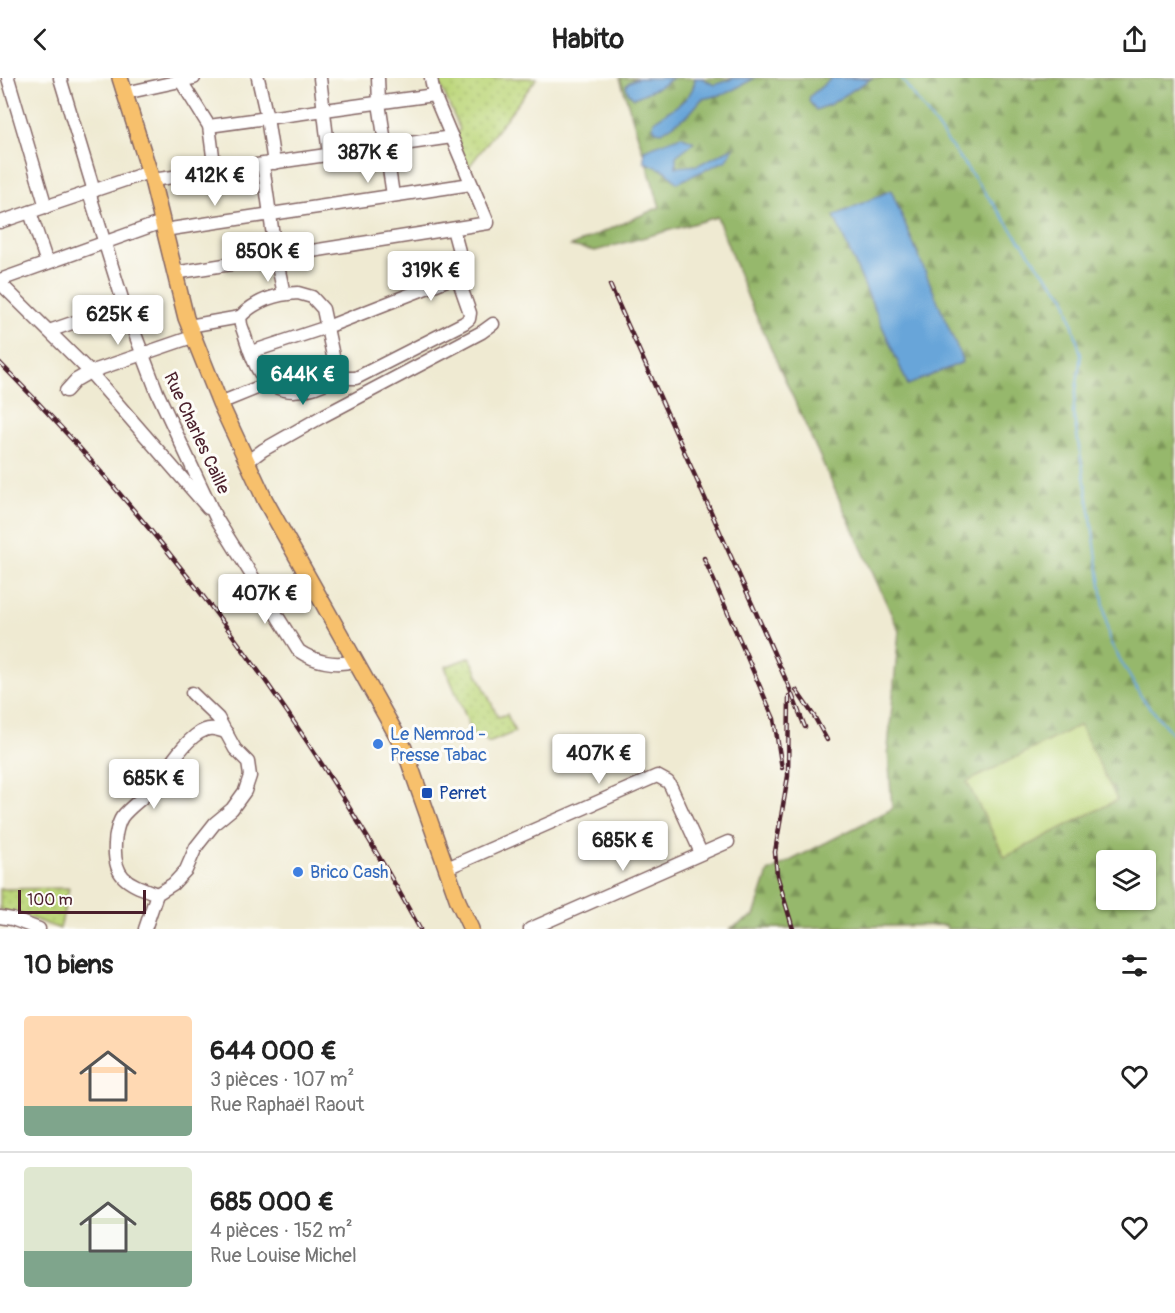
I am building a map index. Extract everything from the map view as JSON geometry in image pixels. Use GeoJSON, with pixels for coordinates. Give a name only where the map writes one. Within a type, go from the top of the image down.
{"type":"FeatureCollection","features":[{"type":"Feature","properties":{"kind":"main road"},"geometry":{"type":"LineString","coordinates":[[120,78],[151,176],[174,273],[191,331],[220,404],[265,500],[404,748],[471,929]]}},
{"type":"Feature","properties":{"kind":"street"},"geometry":{"type":"LineString","coordinates":[[8,78],[46,207]]}},
{"type":"Feature","properties":{"kind":"street","name":"Rue Charles Caille"},"geometry":{"type":"LineString","coordinates":[[60,78],[105,243],[141,354],[216,518]]}},
{"type":"Feature","properties":{"kind":"street"},"geometry":{"type":"LineString","coordinates":[[125,93],[180,79],[195,78]]}},
{"type":"Feature","properties":{"kind":"street"},"geometry":{"type":"LineString","coordinates":[[258,78],[267,118],[270,214],[284,294]]}},
{"type":"Feature","properties":{"kind":"street"},"geometry":{"type":"LineString","coordinates":[[320,78],[329,155]]}},
{"type":"Feature","properties":{"kind":"street"},"geometry":{"type":"LineString","coordinates":[[378,78],[378,103],[393,195]]}},
{"type":"Feature","properties":{"kind":"street"},"geometry":{"type":"LineString","coordinates":[[174,273],[488,223],[434,95],[431,78]]}},
{"type":"Feature","properties":{"kind":"street"},"geometry":{"type":"LineString","coordinates":[[180,79],[209,126],[215,171]]}},
{"type":"Feature","properties":{"kind":"street"},"geometry":{"type":"LineString","coordinates":[[209,126],[434,95]]}},
{"type":"Feature","properties":{"kind":"street"},"geometry":{"type":"LineString","coordinates":[[0,222],[91,191],[151,176],[215,171],[452,137]]}},
{"type":"Feature","properties":{"kind":"street"},"geometry":{"type":"LineString","coordinates":[[354,662],[330,663],[308,657],[299,651],[216,518],[90,372],[0,281],[105,243],[163,226],[270,214],[471,184]]}},
{"type":"Feature","properties":{"kind":"street"},"geometry":{"type":"LineString","coordinates":[[30,212],[47,263]]}},
{"type":"Feature","properties":{"kind":"street"},"geometry":{"type":"LineString","coordinates":[[251,352],[327,327],[457,276],[463,266],[453,229]]}},
{"type":"Feature","properties":{"kind":"street"},"geometry":{"type":"LineString","coordinates":[[240,317],[260,372],[269,382],[284,391],[298,392],[320,387],[335,378],[356,378],[464,323],[469,319],[470,313],[457,276]]}},
{"type":"Feature","properties":{"kind":"street"},"geometry":{"type":"LineString","coordinates":[[66,391],[76,380],[90,372],[141,354],[191,331],[240,317],[249,307],[284,294],[298,293],[312,297],[323,309],[335,359],[335,378]]}},
{"type":"Feature","properties":{"kind":"street"},"geometry":{"type":"LineString","coordinates":[[49,331],[124,305]]}},
{"type":"Feature","properties":{"kind":"street"},"geometry":{"type":"LineString","coordinates":[[247,462],[263,450],[322,416],[482,332],[493,324]]}},
{"type":"Feature","properties":{"kind":"street"},"geometry":{"type":"LineString","coordinates":[[220,404],[269,382]]}},
{"type":"Feature","properties":{"kind":"street"},"geometry":{"type":"LineString","coordinates":[[145,929],[157,894],[173,885],[186,870],[196,847],[215,823],[232,809],[245,791],[250,776],[248,762],[235,749],[218,718],[192,693]]}},
{"type":"Feature","properties":{"kind":"street"},"geometry":{"type":"LineString","coordinates":[[157,894],[122,877],[115,862],[115,841],[122,818],[147,796],[191,740],[204,730],[214,728],[227,733]]}},
{"type":"Feature","properties":{"kind":"street"},"geometry":{"type":"LineString","coordinates":[[447,868],[657,776],[668,782],[671,787],[701,853]]}},
{"type":"Feature","properties":{"kind":"street"},"geometry":{"type":"LineString","coordinates":[[530,929],[728,842]]}},
{"type":"Feature","properties":{"kind":"street"},"geometry":{"type":"LineString","coordinates":[[0,917],[39,929]]}},
{"type":"Feature","properties":{"kind":"green space"},"geometry":{"type":"Polygon","coordinates":[[[435,78],[537,78],[468,168],[454,134],[460,130],[442,88],[436,87],[435,78]]]}},
{"type":"Feature","properties":{"kind":"green space"},"geometry":{"type":"Polygon","coordinates":[[[620,78],[1175,78],[1175,929],[947,929],[946,925],[729,929],[754,916],[768,872],[892,809],[888,749],[899,631],[748,298],[717,217],[595,251],[571,246],[660,207],[620,78]]]}},
{"type":"Feature","properties":{"kind":"green space"},"geometry":{"type":"Polygon","coordinates":[[[470,657],[498,717],[507,714],[515,732],[488,743],[483,736],[475,739],[445,667],[470,657]]]}},
{"type":"Feature","properties":{"kind":"green space"},"geometry":{"type":"Polygon","coordinates":[[[1080,725],[1117,800],[1005,857],[967,782],[1080,725]]]}},
{"type":"Feature","properties":{"kind":"green space"},"geometry":{"type":"Polygon","coordinates":[[[69,888],[60,929],[22,915],[0,910],[0,889],[69,888]]]}},
{"type":"Feature","properties":{"kind":"water"},"geometry":{"type":"Polygon","coordinates":[[[638,78],[673,78],[634,98],[626,86],[638,78]]]}},
{"type":"Feature","properties":{"kind":"water"},"geometry":{"type":"Polygon","coordinates":[[[695,78],[702,78],[714,85],[734,78],[755,78],[725,94],[702,99],[689,114],[662,132],[656,131],[653,127],[654,121],[686,99],[694,86],[695,78]]]}},
{"type":"Feature","properties":{"kind":"water"},"geometry":{"type":"Polygon","coordinates":[[[832,78],[872,78],[831,104],[816,110],[809,101],[810,96],[832,78]]]}},
{"type":"Feature","properties":{"kind":"water"},"geometry":{"type":"Polygon","coordinates":[[[681,136],[694,142],[676,156],[676,167],[698,165],[734,147],[727,160],[677,183],[666,171],[644,162],[644,150],[681,136]]]}},
{"type":"Feature","properties":{"kind":"water"},"geometry":{"type":"Polygon","coordinates":[[[891,190],[963,362],[908,385],[834,216],[891,190]]]}},
{"type":"Feature","properties":{"kind":"waterway"},"geometry":{"type":"LineString","coordinates":[[901,78],[1041,269],[1065,297],[1081,355],[1073,412],[1109,640],[1142,698],[1175,737]]}},
{"type":"Feature","properties":{"kind":"railway"},"geometry":{"type":"LineString","coordinates":[[610,285],[805,727]]}},
{"type":"Feature","properties":{"kind":"railway"},"geometry":{"type":"LineString","coordinates":[[0,363],[119,493],[230,631],[330,777],[420,929]]}},
{"type":"Feature","properties":{"kind":"railway"},"geometry":{"type":"LineString","coordinates":[[704,558],[774,719],[782,768]]}},
{"type":"Feature","properties":{"kind":"railway"},"geometry":{"type":"LineString","coordinates":[[796,690],[827,740]]}},
{"type":"Feature","properties":{"kind":"railway"},"geometry":{"type":"LineString","coordinates":[[789,696],[788,776],[775,852],[777,875],[793,929]]}},
{"type":"Feature","properties":{"kind":"place","name":"Le Nemrod - Presse Tabac"},"geometry":{"type":"Point","coordinates":[378,744]}},
{"type":"Feature","properties":{"kind":"place","name":"Perret"},"geometry":{"type":"Point","coordinates":[427,793]}},
{"type":"Feature","properties":{"kind":"place","name":"Brico Cash"},"geometry":{"type":"Point","coordinates":[298,872]}}]}
